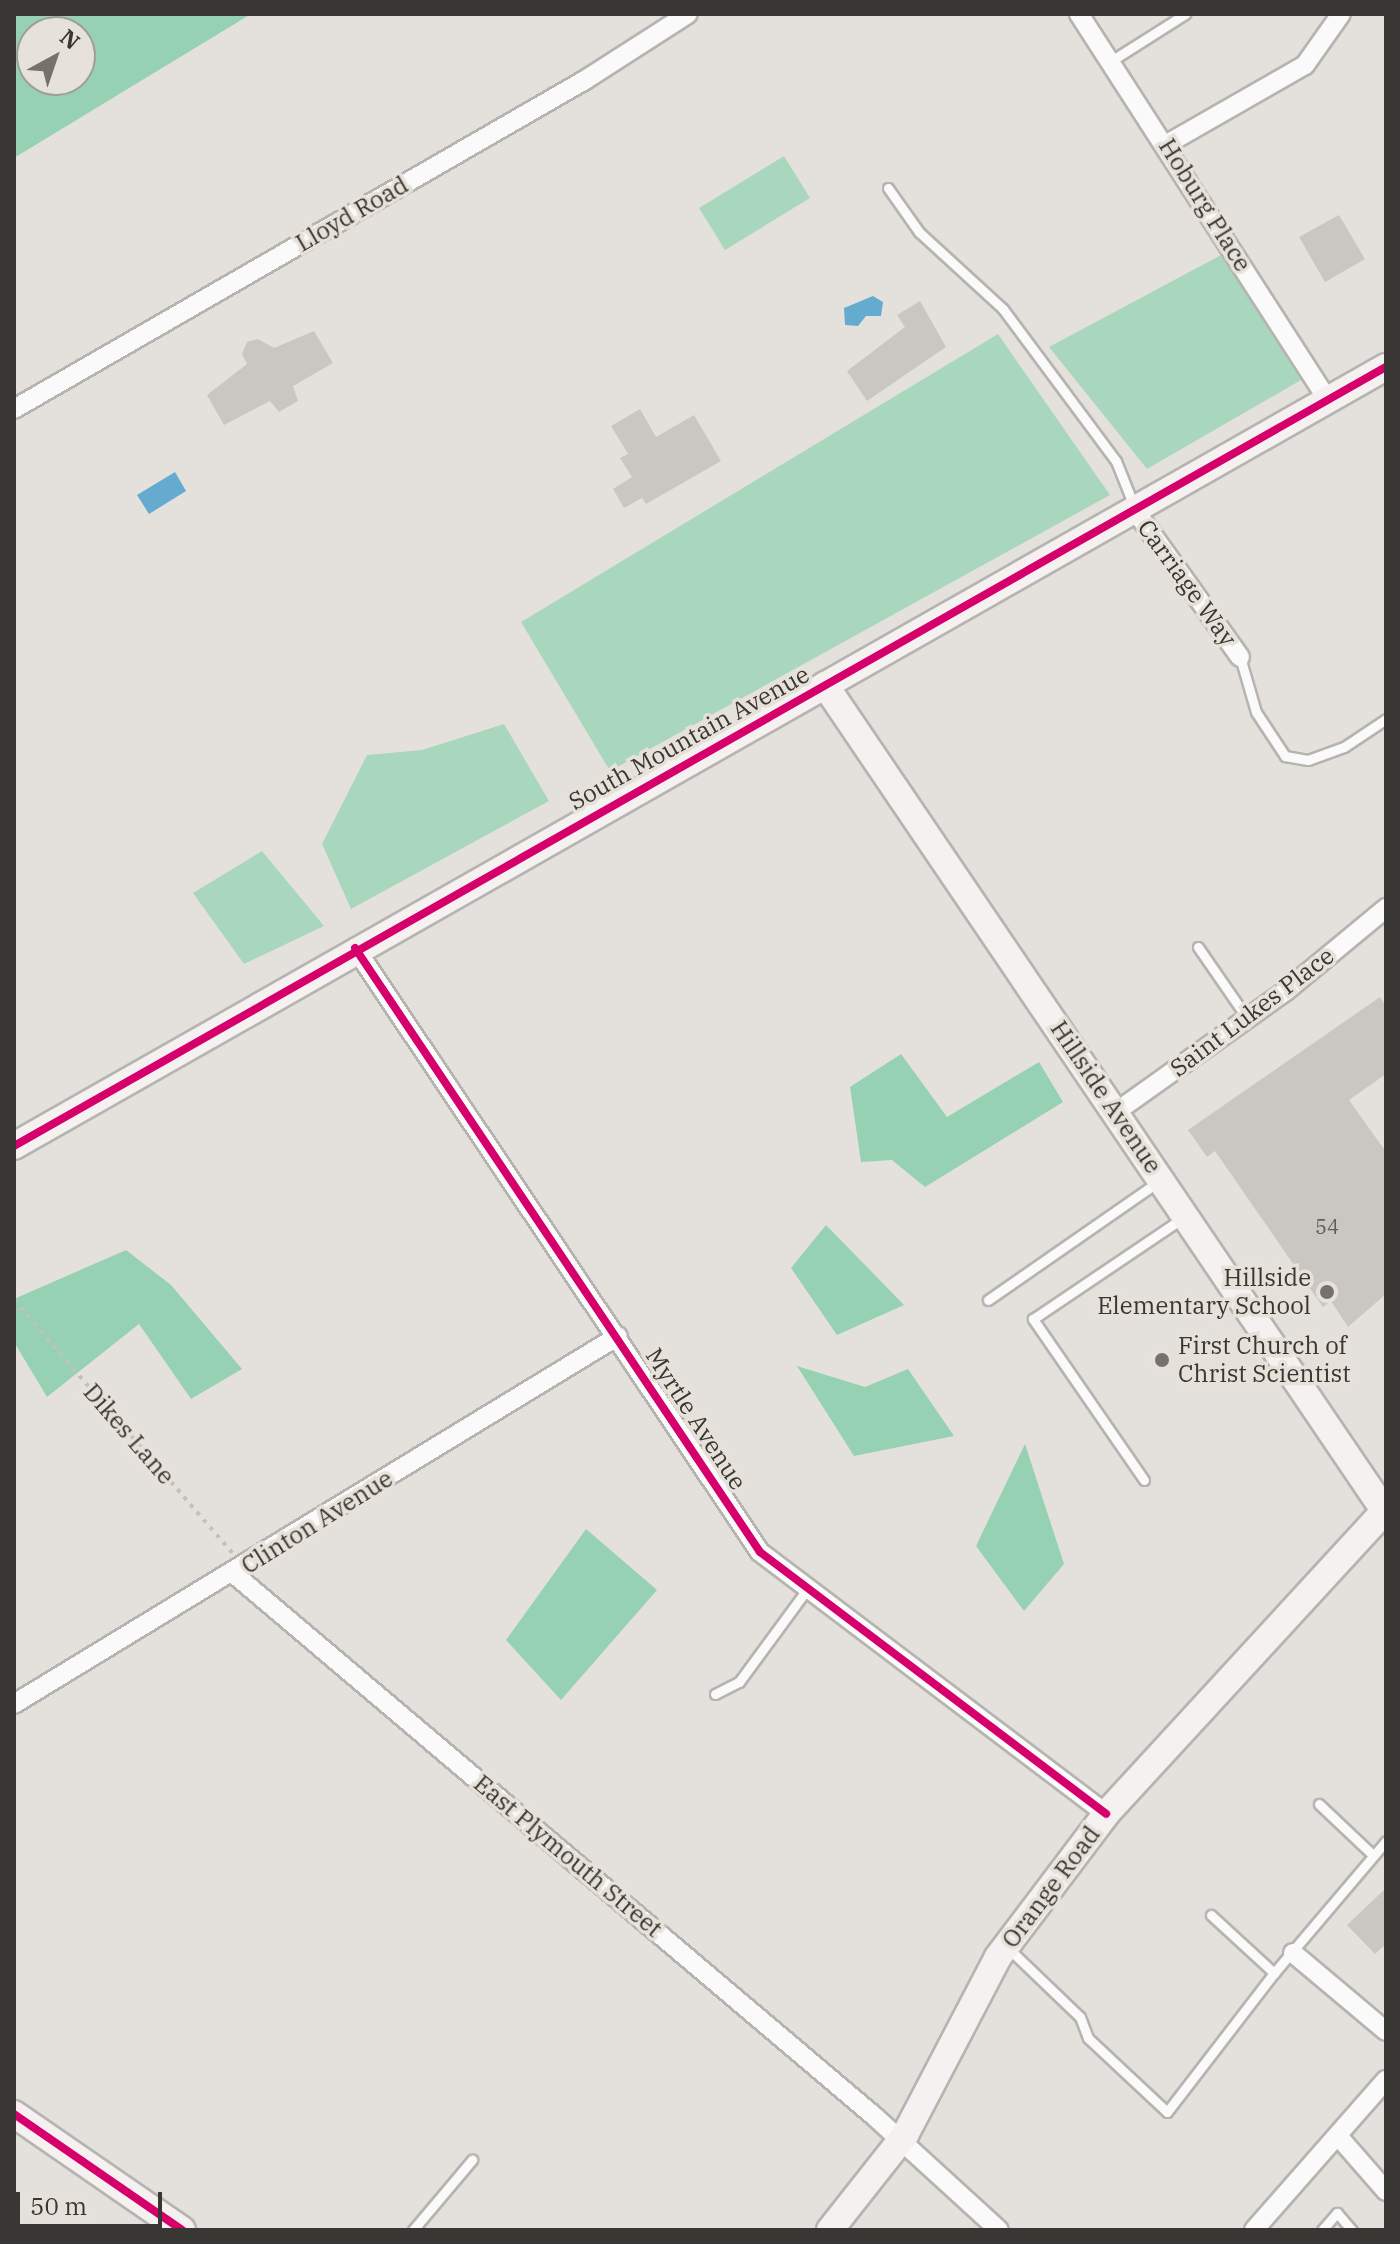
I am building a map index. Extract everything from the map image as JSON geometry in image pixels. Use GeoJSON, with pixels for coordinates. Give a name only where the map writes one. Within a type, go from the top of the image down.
{"type":"FeatureCollection","features":[{"type":"Feature","properties":{"kind":"street","name":"Lloyd Road"},"geometry":{"type":"LineString","coordinates":[[14,409],[572,88],[688,14]]}},
{"type":"Feature","properties":{"kind":"street","name":"Hoburg Place"},"geometry":{"type":"LineString","coordinates":[[1079,14],[1167,144],[1327,399]]}},
{"type":"Feature","properties":{"kind":"street"},"geometry":{"type":"LineString","coordinates":[[1167,144],[1305,65],[1341,14]]}},
{"type":"Feature","properties":{"kind":"street","name":"South Mountain Avenue"},"geometry":{"type":"LineString","coordinates":[[14,1146],[355,948],[1386,367]]}},
{"type":"Feature","properties":{"kind":"street","name":"Carriage Way"},"geometry":{"type":"LineString","coordinates":[[1134,509],[1240,657]]}},
{"type":"Feature","properties":{"kind":"street","name":"Hillside Avenue"},"geometry":{"type":"LineString","coordinates":[[825,685],[1385,1511]]}},
{"type":"Feature","properties":{"kind":"street","name":"Saint Lukes Place"},"geometry":{"type":"LineString","coordinates":[[1116,1112],[1247,1018],[1386,908]]}},
{"type":"Feature","properties":{"kind":"street","name":"Myrtle Avenue"},"geometry":{"type":"LineString","coordinates":[[355,948],[760,1552],[1106,1814]]}},
{"type":"Feature","properties":{"kind":"street","name":"Clinton Avenue"},"geometry":{"type":"LineString","coordinates":[[14,1704],[239,1570],[618,1336]]}},
{"type":"Feature","properties":{"kind":"street","name":"Orange Road"},"geometry":{"type":"LineString","coordinates":[[830,2230],[901,2140],[1006,1946],[1106,1814],[1385,1511]]}},
{"type":"Feature","properties":{"kind":"street","name":"East Plymouth Street"},"geometry":{"type":"LineString","coordinates":[[239,1570],[901,2140],[999,2230]]}},
{"type":"Feature","properties":{"kind":"street"},"geometry":{"type":"LineString","coordinates":[[1293,1953],[1386,2031]]}},
{"type":"Feature","properties":{"kind":"street"},"geometry":{"type":"LineString","coordinates":[[1254,2230],[1386,2080]]}},
{"type":"Feature","properties":{"kind":"street"},"geometry":{"type":"LineString","coordinates":[[14,2114],[182,2230]]}},
{"type":"Feature","properties":{"kind":"street"},"geometry":{"type":"LineString","coordinates":[[1338,2136],[1386,2191]]}},
{"type":"Feature","properties":{"kind":"lane"},"geometry":{"type":"LineString","coordinates":[[1111,61],[1185,14]]}},
{"type":"Feature","properties":{"kind":"lane"},"geometry":{"type":"LineString","coordinates":[[888,188],[919,232],[1003,309],[1116,461],[1134,496],[1134,509]]}},
{"type":"Feature","properties":{"kind":"lane"},"geometry":{"type":"LineString","coordinates":[[1240,657],[1256,712],[1285,756],[1308,760],[1344,747],[1386,719]]}},
{"type":"Feature","properties":{"kind":"lane"},"geometry":{"type":"LineString","coordinates":[[1198,947],[1247,1018]]}},
{"type":"Feature","properties":{"kind":"lane"},"geometry":{"type":"LineString","coordinates":[[988,1300],[1161,1179]]}},
{"type":"Feature","properties":{"kind":"lane"},"geometry":{"type":"LineString","coordinates":[[1144,1480],[1033,1319],[1186,1216]]}},
{"type":"Feature","properties":{"kind":"lane"},"geometry":{"type":"LineString","coordinates":[[715,1694],[739,1682],[808,1588]]}},
{"type":"Feature","properties":{"kind":"lane"},"geometry":{"type":"LineString","coordinates":[[1319,1804],[1373,1855]]}},
{"type":"Feature","properties":{"kind":"lane"},"geometry":{"type":"LineString","coordinates":[[1006,1946],[1080,2017],[1088,2038],[1167,2112],[1274,1973],[1386,1841]]}},
{"type":"Feature","properties":{"kind":"lane"},"geometry":{"type":"LineString","coordinates":[[1211,1915],[1274,1973]]}},
{"type":"Feature","properties":{"kind":"lane"},"geometry":{"type":"LineString","coordinates":[[413,2230],[472,2160]]}},
{"type":"Feature","properties":{"kind":"lane"},"geometry":{"type":"LineString","coordinates":[[1322,2230],[1337,2213],[1352,2230]]}},
{"type":"Feature","properties":{"kind":"green space"},"geometry":{"type":"Polygon","coordinates":[[[14,14],[251,14],[14,158],[14,14]]]}},
{"type":"Feature","properties":{"kind":"green space"},"geometry":{"type":"Polygon","coordinates":[[[784,156],[810,198],[725,250],[699,208],[784,156]]]}},
{"type":"Feature","properties":{"kind":"green space"},"geometry":{"type":"Polygon","coordinates":[[[1221,255],[1301,380],[1147,469],[1049,347],[1221,255]]]}},
{"type":"Feature","properties":{"kind":"green space"},"geometry":{"type":"Polygon","coordinates":[[[998,334],[1110,495],[610,771],[521,622],[998,334]]]}},
{"type":"Feature","properties":{"kind":"green space"},"geometry":{"type":"Polygon","coordinates":[[[504,724],[549,801],[351,909],[322,844],[367,755],[422,750],[504,724]]]}},
{"type":"Feature","properties":{"kind":"green space"},"geometry":{"type":"Polygon","coordinates":[[[262,851],[324,926],[244,964],[193,893],[262,851]]]}},
{"type":"Feature","properties":{"kind":"green space"},"geometry":{"type":"Polygon","coordinates":[[[901,1054],[947,1117],[1039,1062],[1063,1102],[925,1187],[892,1160],[861,1162],[850,1087],[901,1054]]]}},
{"type":"Feature","properties":{"kind":"green space"},"geometry":{"type":"Polygon","coordinates":[[[826,1225],[904,1305],[837,1335],[791,1268],[826,1225]]]}},
{"type":"Feature","properties":{"kind":"green space"},"geometry":{"type":"Polygon","coordinates":[[[126,1250],[171,1285],[242,1369],[191,1399],[139,1324],[47,1397],[14,1342],[14,1299],[126,1250]]]}},
{"type":"Feature","properties":{"kind":"green space"},"geometry":{"type":"Polygon","coordinates":[[[797,1366],[865,1387],[908,1369],[954,1436],[854,1456],[797,1366]]]}},
{"type":"Feature","properties":{"kind":"green space"},"geometry":{"type":"Polygon","coordinates":[[[1025,1444],[1064,1564],[1024,1611],[976,1546],[1025,1444]]]}},
{"type":"Feature","properties":{"kind":"green space"},"geometry":{"type":"Polygon","coordinates":[[[586,1529],[657,1590],[561,1700],[506,1640],[586,1529]]]}},
{"type":"Feature","properties":{"kind":"water"},"geometry":{"type":"Polygon","coordinates":[[[873,296],[883,302],[881,316],[866,316],[858,326],[845,325],[844,308],[873,296]]]}},
{"type":"Feature","properties":{"kind":"water"},"geometry":{"type":"Polygon","coordinates":[[[175,472],[186,491],[149,514],[137,495],[175,472]]]}},
{"type":"Feature","properties":{"kind":"building"},"geometry":{"type":"Polygon","coordinates":[[[1339,215],[1365,259],[1325,282],[1299,237],[1339,215]]]}},
{"type":"Feature","properties":{"kind":"building"},"geometry":{"type":"Polygon","coordinates":[[[920,301],[946,347],[867,401],[847,371],[905,327],[897,315],[920,301]]]}},
{"type":"Feature","properties":{"kind":"building"},"geometry":{"type":"Polygon","coordinates":[[[314,331],[333,363],[293,386],[298,401],[279,412],[270,401],[224,425],[207,395],[247,364],[242,354],[247,342],[258,339],[274,348],[314,331]]]}},
{"type":"Feature","properties":{"kind":"building"},"geometry":{"type":"Polygon","coordinates":[[[640,409],[656,437],[694,415],[721,461],[646,504],[642,498],[624,508],[613,489],[632,477],[620,458],[628,454],[611,426],[640,409]]]}},
{"type":"Feature","properties":{"kind":"building"},"geometry":{"type":"Polygon","coordinates":[[[1380,997],[1386,1006],[1386,1074],[1349,1100],[1386,1152],[1386,1294],[1348,1327],[1331,1301],[1323,1307],[1215,1151],[1207,1157],[1188,1130],[1380,997]]]}},
{"type":"Feature","properties":{"kind":"building"},"geometry":{"type":"Polygon","coordinates":[[[1386,1888],[1386,1944],[1375,1954],[1347,1925],[1386,1888]]]}},
{"type":"Feature","properties":{"kind":"cycle path"},"geometry":{"type":"LineString","coordinates":[[14,1146],[1386,367]]}},
{"type":"Feature","properties":{"kind":"cycle path"},"geometry":{"type":"LineString","coordinates":[[355,948],[760,1552],[1106,1814]]}},
{"type":"Feature","properties":{"kind":"cycle path"},"geometry":{"type":"LineString","coordinates":[[14,2114],[182,2230]]}},
{"type":"Feature","properties":{"kind":"place","name":"Hillside Elementary School"},"geometry":{"type":"Point","coordinates":[1327,1292]}},
{"type":"Feature","properties":{"kind":"place","name":"First Church of Christ Scientist"},"geometry":{"type":"Point","coordinates":[1162,1360]}}]}
